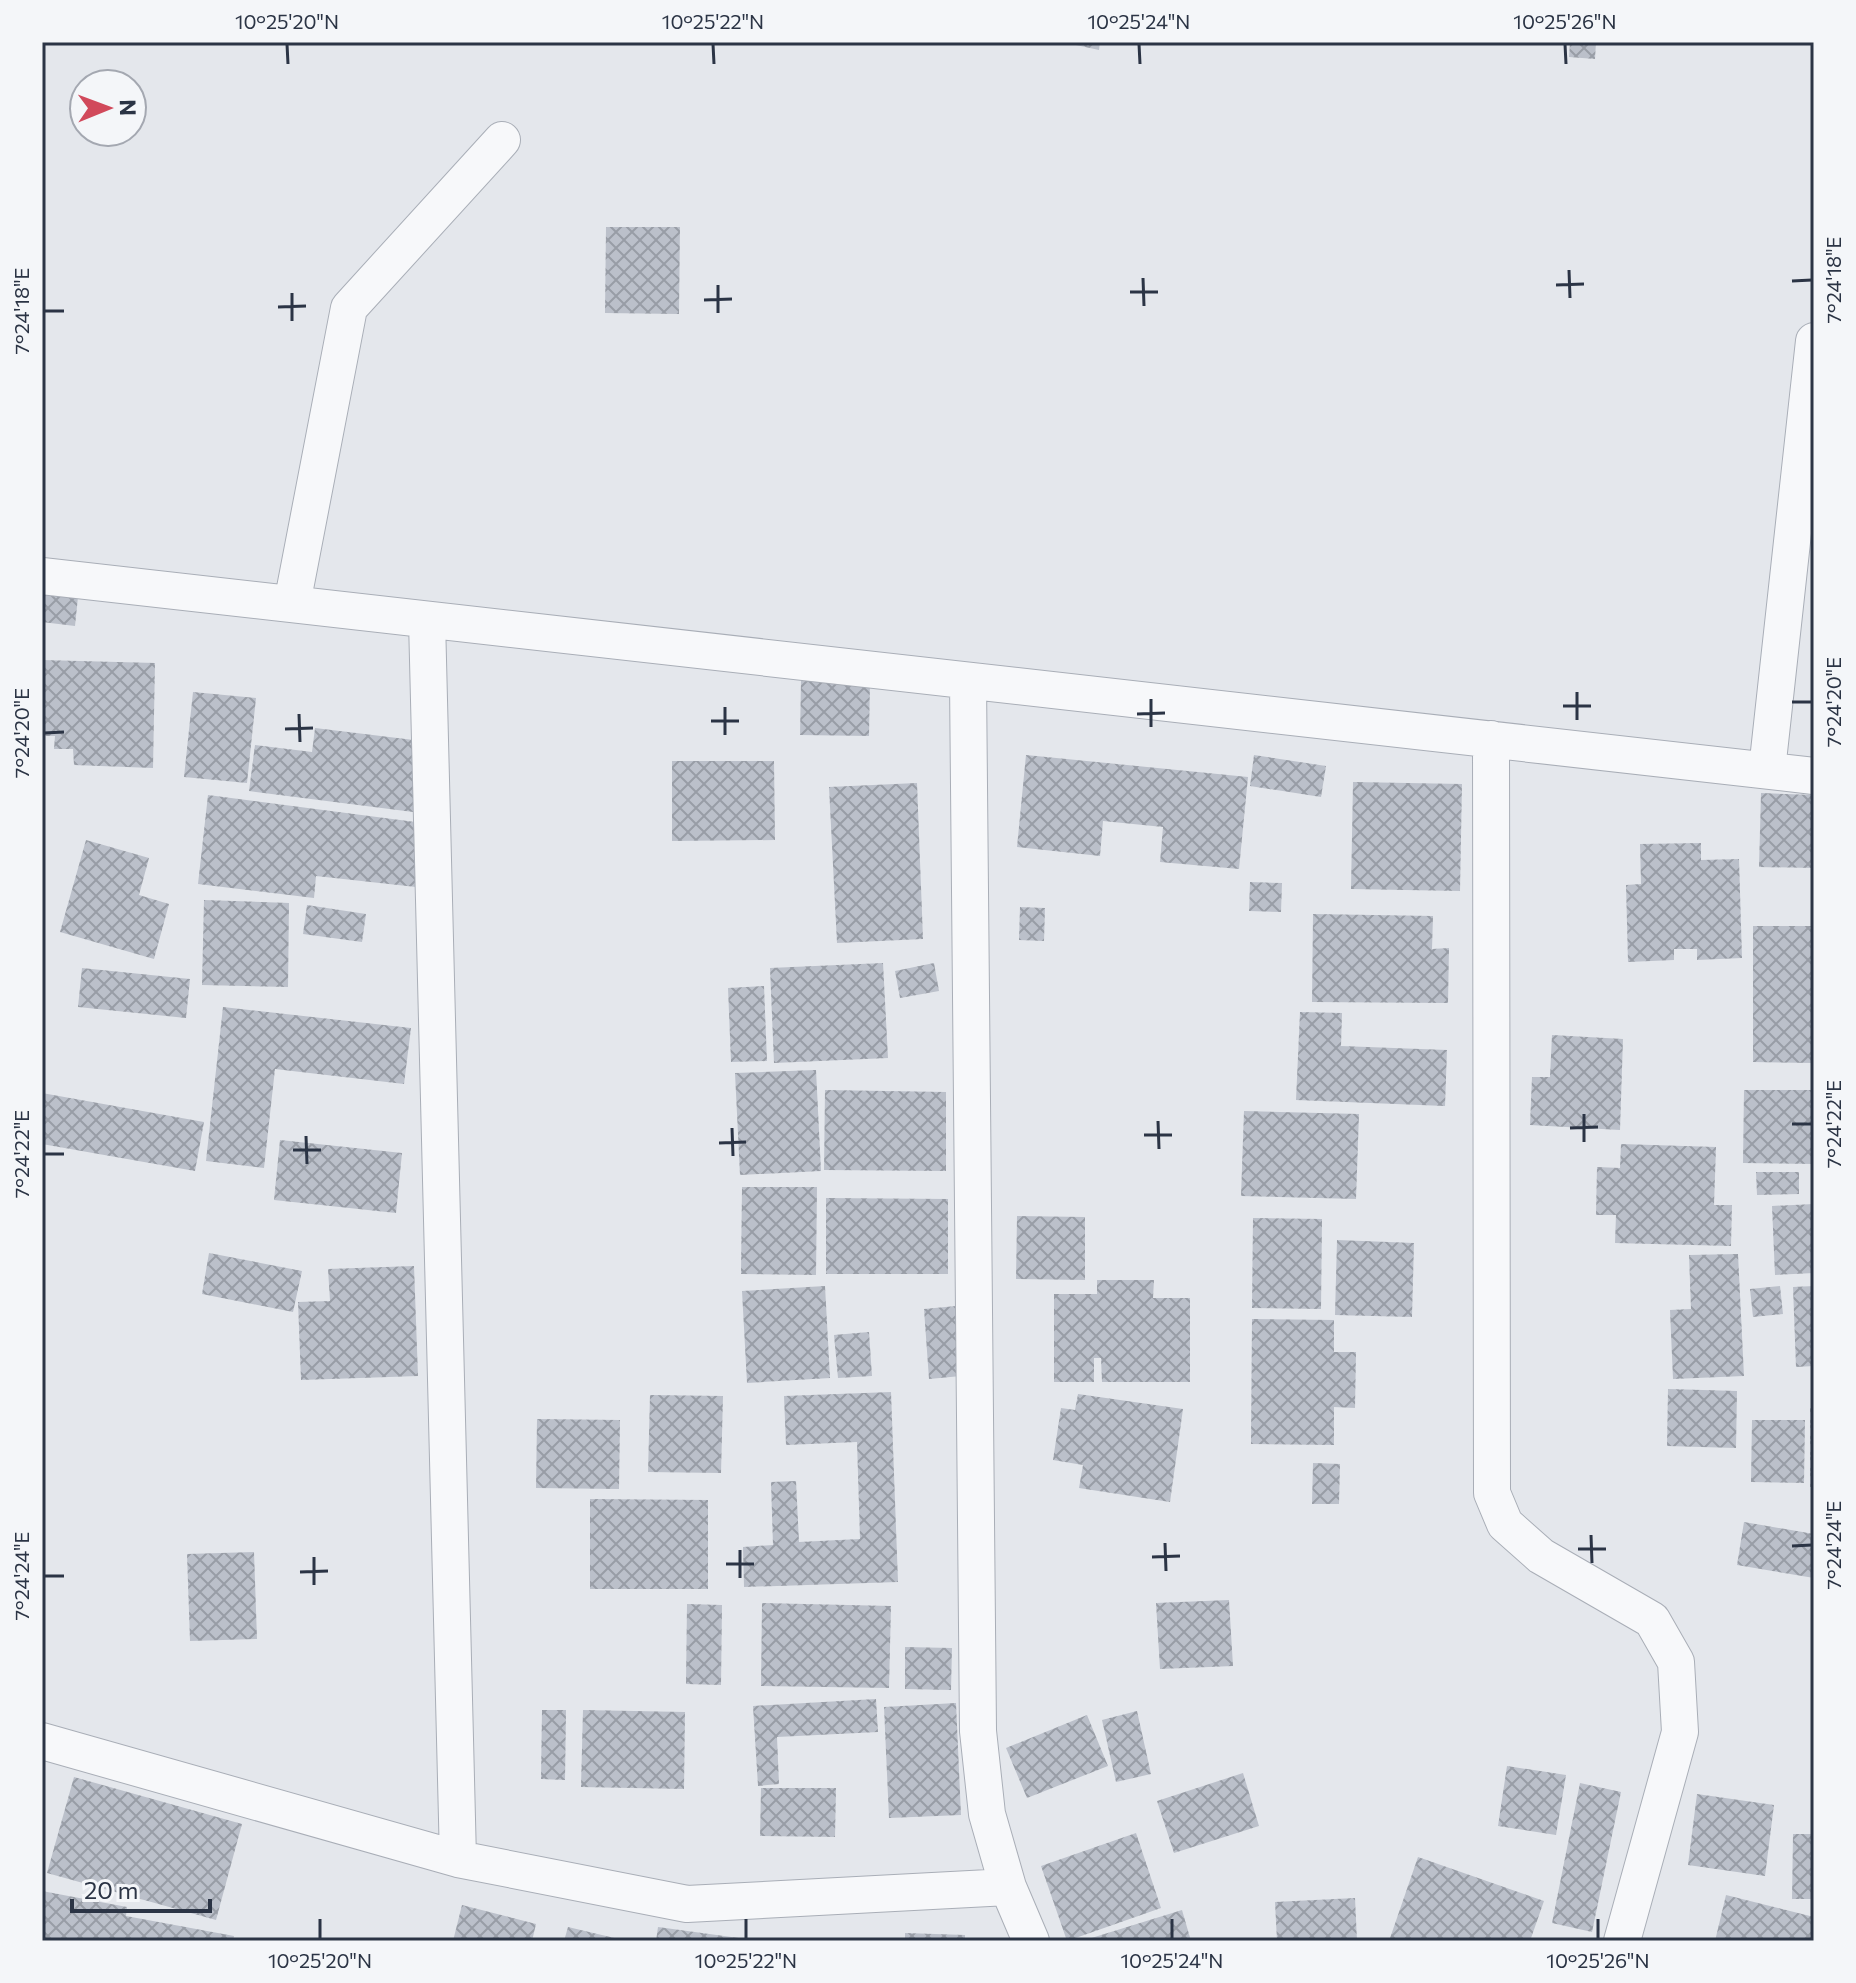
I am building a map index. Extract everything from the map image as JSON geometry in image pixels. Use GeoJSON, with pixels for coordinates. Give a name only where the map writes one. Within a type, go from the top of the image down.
{"type":"FeatureCollection","features":[{"type":"Feature","properties":{"kind":"street"},"geometry":{"type":"LineString","coordinates":[[292,604],[349,308],[502,140]]}},
{"type":"Feature","properties":{"kind":"street"},"geometry":{"type":"LineString","coordinates":[[1767,770],[1814,341]]}},
{"type":"Feature","properties":{"kind":"street"},"geometry":{"type":"LineString","coordinates":[[42,576],[1814,776]]}},
{"type":"Feature","properties":{"kind":"street"},"geometry":{"type":"LineString","coordinates":[[427,620],[458,1859]]}},
{"type":"Feature","properties":{"kind":"street"},"geometry":{"type":"LineString","coordinates":[[968,681],[978,1731],[987,1814],[1008,1887],[1031,1941]]}},
{"type":"Feature","properties":{"kind":"street"},"geometry":{"type":"LineString","coordinates":[[1491,739],[1492,1493],[1505,1524],[1541,1556],[1652,1620],[1676,1662],[1680,1732],[1622,1941]]}},
{"type":"Feature","properties":{"kind":"street"},"geometry":{"type":"LineString","coordinates":[[42,1741],[458,1859],[687,1904],[1008,1887]]}},
{"type":"Feature","properties":{"kind":"building"},"geometry":{"type":"Polygon","coordinates":[[[1062,42],[1100,42],[1099,50],[1062,42]]]}},
{"type":"Feature","properties":{"kind":"building"},"geometry":{"type":"Polygon","coordinates":[[[1570,42],[1596,42],[1595,59],[1569,57],[1570,42]]]}},
{"type":"Feature","properties":{"kind":"building"},"geometry":{"type":"Polygon","coordinates":[[[606,227],[680,227],[679,314],[605,313],[606,227]]]}},
{"type":"Feature","properties":{"kind":"building"},"geometry":{"type":"Polygon","coordinates":[[[42,583],[79,587],[75,626],[42,622],[42,583]]]}},
{"type":"Feature","properties":{"kind":"building"},"geometry":{"type":"Polygon","coordinates":[[[42,660],[155,663],[153,768],[74,765],[73,749],[54,749],[55,736],[42,736],[42,660]]]}},
{"type":"Feature","properties":{"kind":"building"},"geometry":{"type":"Polygon","coordinates":[[[801,680],[870,681],[869,736],[800,735],[801,680]]]}},
{"type":"Feature","properties":{"kind":"building"},"geometry":{"type":"Polygon","coordinates":[[[193,692],[256,698],[247,783],[184,777],[193,692]]]}},
{"type":"Feature","properties":{"kind":"building"},"geometry":{"type":"Polygon","coordinates":[[[315,728],[422,741],[413,812],[249,791],[255,745],[312,752],[315,728]]]}},
{"type":"Feature","properties":{"kind":"building"},"geometry":{"type":"Polygon","coordinates":[[[1026,755],[1248,777],[1239,869],[1160,862],[1163,827],[1103,821],[1100,856],[1017,847],[1026,755]]]}},
{"type":"Feature","properties":{"kind":"building"},"geometry":{"type":"Polygon","coordinates":[[[1254,755],[1326,766],[1321,797],[1250,786],[1254,755]]]}},
{"type":"Feature","properties":{"kind":"building"},"geometry":{"type":"Polygon","coordinates":[[[672,761],[774,761],[775,840],[672,841],[672,761]]]}},
{"type":"Feature","properties":{"kind":"building"},"geometry":{"type":"Polygon","coordinates":[[[1353,782],[1462,784],[1460,891],[1351,889],[1353,782]]]}},
{"type":"Feature","properties":{"kind":"building"},"geometry":{"type":"Polygon","coordinates":[[[917,783],[923,939],[837,943],[829,787],[917,783]]]}},
{"type":"Feature","properties":{"kind":"building"},"geometry":{"type":"Polygon","coordinates":[[[1761,793],[1814,795],[1814,868],[1759,867],[1761,793]]]}},
{"type":"Feature","properties":{"kind":"building"},"geometry":{"type":"Polygon","coordinates":[[[208,795],[423,823],[416,887],[316,876],[314,898],[198,884],[208,795]]]}},
{"type":"Feature","properties":{"kind":"building"},"geometry":{"type":"Polygon","coordinates":[[[86,840],[149,858],[139,895],[169,904],[154,959],[60,932],[86,840]]]}},
{"type":"Feature","properties":{"kind":"building"},"geometry":{"type":"Polygon","coordinates":[[[1701,843],[1701,860],[1739,859],[1742,958],[1697,960],[1697,949],[1674,949],[1674,960],[1628,962],[1626,885],[1641,884],[1640,844],[1701,843]]]}},
{"type":"Feature","properties":{"kind":"building"},"geometry":{"type":"Polygon","coordinates":[[[1250,882],[1282,883],[1281,912],[1249,911],[1250,882]]]}},
{"type":"Feature","properties":{"kind":"building"},"geometry":{"type":"Polygon","coordinates":[[[204,900],[289,903],[288,987],[202,985],[204,900]]]}},
{"type":"Feature","properties":{"kind":"building"},"geometry":{"type":"Polygon","coordinates":[[[307,905],[366,914],[362,942],[303,934],[307,905]]]}},
{"type":"Feature","properties":{"kind":"building"},"geometry":{"type":"Polygon","coordinates":[[[1020,907],[1045,908],[1044,941],[1019,940],[1020,907]]]}},
{"type":"Feature","properties":{"kind":"building"},"geometry":{"type":"Polygon","coordinates":[[[1313,914],[1433,916],[1432,949],[1449,948],[1448,1003],[1312,1002],[1313,914]]]}},
{"type":"Feature","properties":{"kind":"building"},"geometry":{"type":"Polygon","coordinates":[[[1753,926],[1814,926],[1814,1063],[1753,1062],[1753,926]]]}},
{"type":"Feature","properties":{"kind":"building"},"geometry":{"type":"Polygon","coordinates":[[[883,963],[888,1058],[774,1063],[770,968],[883,963]]]}},
{"type":"Feature","properties":{"kind":"building"},"geometry":{"type":"Polygon","coordinates":[[[934,963],[939,991],[900,998],[895,971],[934,963]]]}},
{"type":"Feature","properties":{"kind":"building"},"geometry":{"type":"Polygon","coordinates":[[[82,968],[190,979],[186,1018],[78,1007],[82,968]]]}},
{"type":"Feature","properties":{"kind":"building"},"geometry":{"type":"Polygon","coordinates":[[[764,986],[767,1061],[731,1062],[728,988],[764,986]]]}},
{"type":"Feature","properties":{"kind":"building"},"geometry":{"type":"Polygon","coordinates":[[[223,1007],[411,1028],[404,1084],[275,1069],[264,1168],[206,1161],[223,1007]]]}},
{"type":"Feature","properties":{"kind":"building"},"geometry":{"type":"Polygon","coordinates":[[[1300,1012],[1342,1013],[1341,1046],[1447,1050],[1445,1106],[1296,1100],[1300,1012]]]}},
{"type":"Feature","properties":{"kind":"building"},"geometry":{"type":"Polygon","coordinates":[[[1552,1035],[1623,1039],[1620,1130],[1530,1125],[1532,1077],[1550,1077],[1552,1035]]]}},
{"type":"Feature","properties":{"kind":"building"},"geometry":{"type":"Polygon","coordinates":[[[816,1070],[821,1171],[740,1175],[735,1073],[816,1070]]]}},
{"type":"Feature","properties":{"kind":"building"},"geometry":{"type":"Polygon","coordinates":[[[825,1090],[946,1092],[946,1171],[824,1170],[825,1090]]]}},
{"type":"Feature","properties":{"kind":"building"},"geometry":{"type":"Polygon","coordinates":[[[1744,1090],[1814,1090],[1814,1164],[1743,1163],[1744,1090]]]}},
{"type":"Feature","properties":{"kind":"building"},"geometry":{"type":"Polygon","coordinates":[[[42,1093],[204,1122],[195,1171],[42,1144],[42,1093]]]}},
{"type":"Feature","properties":{"kind":"building"},"geometry":{"type":"Polygon","coordinates":[[[1244,1111],[1359,1114],[1356,1199],[1241,1196],[1244,1111]]]}},
{"type":"Feature","properties":{"kind":"building"},"geometry":{"type":"Polygon","coordinates":[[[280,1140],[402,1153],[396,1213],[274,1200],[280,1140]]]}},
{"type":"Feature","properties":{"kind":"building"},"geometry":{"type":"Polygon","coordinates":[[[1621,1144],[1716,1147],[1714,1205],[1732,1205],[1731,1246],[1615,1243],[1616,1215],[1596,1215],[1597,1167],[1620,1168],[1621,1144]]]}},
{"type":"Feature","properties":{"kind":"building"},"geometry":{"type":"Polygon","coordinates":[[[1756,1172],[1799,1172],[1799,1194],[1757,1195],[1756,1172]]]}},
{"type":"Feature","properties":{"kind":"building"},"geometry":{"type":"Polygon","coordinates":[[[742,1187],[817,1187],[816,1275],[741,1274],[742,1187]]]}},
{"type":"Feature","properties":{"kind":"building"},"geometry":{"type":"Polygon","coordinates":[[[826,1198],[948,1199],[948,1274],[826,1274],[826,1198]]]}},
{"type":"Feature","properties":{"kind":"building"},"geometry":{"type":"Polygon","coordinates":[[[1814,1204],[1814,1273],[1775,1275],[1772,1206],[1814,1204]]]}},
{"type":"Feature","properties":{"kind":"building"},"geometry":{"type":"Polygon","coordinates":[[[1017,1216],[1085,1217],[1085,1280],[1016,1279],[1017,1216]]]}},
{"type":"Feature","properties":{"kind":"building"},"geometry":{"type":"Polygon","coordinates":[[[1253,1218],[1322,1219],[1321,1309],[1252,1308],[1253,1218]]]}},
{"type":"Feature","properties":{"kind":"building"},"geometry":{"type":"Polygon","coordinates":[[[1337,1240],[1414,1243],[1412,1317],[1335,1315],[1337,1240]]]}},
{"type":"Feature","properties":{"kind":"building"},"geometry":{"type":"Polygon","coordinates":[[[209,1253],[302,1271],[293,1312],[202,1294],[209,1253]]]}},
{"type":"Feature","properties":{"kind":"building"},"geometry":{"type":"Polygon","coordinates":[[[1738,1254],[1744,1376],[1673,1379],[1670,1310],[1691,1309],[1689,1255],[1738,1254]]]}},
{"type":"Feature","properties":{"kind":"building"},"geometry":{"type":"Polygon","coordinates":[[[414,1266],[418,1376],[301,1380],[298,1302],[330,1301],[328,1269],[414,1266]]]}},
{"type":"Feature","properties":{"kind":"building"},"geometry":{"type":"Polygon","coordinates":[[[1097,1280],[1154,1280],[1153,1298],[1190,1298],[1190,1382],[1102,1382],[1101,1358],[1094,1358],[1094,1382],[1054,1382],[1054,1294],[1097,1294],[1097,1280]]]}},
{"type":"Feature","properties":{"kind":"building"},"geometry":{"type":"Polygon","coordinates":[[[825,1286],[830,1378],[747,1383],[742,1291],[825,1286]]]}},
{"type":"Feature","properties":{"kind":"building"},"geometry":{"type":"Polygon","coordinates":[[[1780,1286],[1783,1314],[1753,1317],[1750,1289],[1780,1286]]]}},
{"type":"Feature","properties":{"kind":"building"},"geometry":{"type":"Polygon","coordinates":[[[1814,1286],[1814,1366],[1796,1367],[1793,1287],[1814,1286]]]}},
{"type":"Feature","properties":{"kind":"building"},"geometry":{"type":"Polygon","coordinates":[[[956,1306],[961,1376],[929,1379],[924,1309],[956,1306]]]}},
{"type":"Feature","properties":{"kind":"building"},"geometry":{"type":"Polygon","coordinates":[[[1252,1319],[1334,1320],[1334,1352],[1356,1352],[1355,1408],[1334,1407],[1334,1445],[1251,1444],[1252,1319]]]}},
{"type":"Feature","properties":{"kind":"building"},"geometry":{"type":"Polygon","coordinates":[[[869,1332],[872,1376],[838,1378],[834,1335],[869,1332]]]}},
{"type":"Feature","properties":{"kind":"building"},"geometry":{"type":"Polygon","coordinates":[[[1668,1389],[1737,1391],[1736,1448],[1667,1446],[1668,1389]]]}},
{"type":"Feature","properties":{"kind":"building"},"geometry":{"type":"Polygon","coordinates":[[[891,1392],[898,1582],[744,1587],[743,1547],[773,1545],[771,1482],[796,1481],[799,1542],[860,1539],[857,1442],[786,1445],[784,1396],[891,1392]]]}},
{"type":"Feature","properties":{"kind":"building"},"geometry":{"type":"Polygon","coordinates":[[[1078,1394],[1183,1409],[1170,1502],[1079,1488],[1083,1465],[1053,1460],[1061,1408],[1075,1410],[1078,1394]]]}},
{"type":"Feature","properties":{"kind":"building"},"geometry":{"type":"Polygon","coordinates":[[[650,1395],[723,1396],[721,1473],[648,1472],[650,1395]]]}},
{"type":"Feature","properties":{"kind":"building"},"geometry":{"type":"Polygon","coordinates":[[[1810,1408],[1814,1408],[1814,1487],[1810,1487],[1810,1408]]]}},
{"type":"Feature","properties":{"kind":"building"},"geometry":{"type":"Polygon","coordinates":[[[537,1419],[620,1420],[619,1489],[536,1488],[537,1419]]]}},
{"type":"Feature","properties":{"kind":"building"},"geometry":{"type":"Polygon","coordinates":[[[1752,1420],[1805,1420],[1804,1483],[1751,1482],[1752,1420]]]}},
{"type":"Feature","properties":{"kind":"building"},"geometry":{"type":"Polygon","coordinates":[[[1313,1463],[1340,1464],[1339,1504],[1312,1504],[1313,1463]]]}},
{"type":"Feature","properties":{"kind":"building"},"geometry":{"type":"Polygon","coordinates":[[[590,1499],[708,1500],[708,1589],[590,1589],[590,1499]]]}},
{"type":"Feature","properties":{"kind":"building"},"geometry":{"type":"Polygon","coordinates":[[[1744,1522],[1814,1534],[1814,1578],[1737,1565],[1744,1522]]]}},
{"type":"Feature","properties":{"kind":"building"},"geometry":{"type":"Polygon","coordinates":[[[254,1552],[257,1639],[190,1641],[187,1554],[254,1552]]]}},
{"type":"Feature","properties":{"kind":"building"},"geometry":{"type":"Polygon","coordinates":[[[1229,1600],[1233,1666],[1160,1669],[1156,1603],[1229,1600]]]}},
{"type":"Feature","properties":{"kind":"building"},"geometry":{"type":"Polygon","coordinates":[[[762,1603],[891,1606],[889,1688],[761,1686],[762,1603]]]}},
{"type":"Feature","properties":{"kind":"building"},"geometry":{"type":"Polygon","coordinates":[[[687,1604],[722,1605],[721,1685],[686,1684],[687,1604]]]}},
{"type":"Feature","properties":{"kind":"building"},"geometry":{"type":"Polygon","coordinates":[[[905,1647],[952,1648],[951,1690],[905,1689],[905,1647]]]}},
{"type":"Feature","properties":{"kind":"building"},"geometry":{"type":"Polygon","coordinates":[[[876,1699],[878,1732],[777,1737],[779,1784],[758,1786],[753,1706],[876,1699]]]}},
{"type":"Feature","properties":{"kind":"building"},"geometry":{"type":"Polygon","coordinates":[[[956,1703],[961,1815],[889,1818],[884,1707],[956,1703]]]}},
{"type":"Feature","properties":{"kind":"building"},"geometry":{"type":"Polygon","coordinates":[[[542,1710],[566,1710],[565,1780],[541,1779],[542,1710]]]}},
{"type":"Feature","properties":{"kind":"building"},"geometry":{"type":"Polygon","coordinates":[[[583,1710],[685,1712],[684,1789],[581,1787],[583,1710]]]}},
{"type":"Feature","properties":{"kind":"building"},"geometry":{"type":"Polygon","coordinates":[[[1137,1711],[1151,1774],[1116,1782],[1102,1720],[1137,1711]]]}},
{"type":"Feature","properties":{"kind":"building"},"geometry":{"type":"Polygon","coordinates":[[[1087,1715],[1108,1766],[1027,1798],[1006,1748],[1087,1715]]]}},
{"type":"Feature","properties":{"kind":"building"},"geometry":{"type":"Polygon","coordinates":[[[1507,1766],[1566,1775],[1556,1835],[1498,1826],[1507,1766]]]}},
{"type":"Feature","properties":{"kind":"building"},"geometry":{"type":"Polygon","coordinates":[[[1243,1773],[1259,1826],[1174,1853],[1157,1801],[1243,1773]]]}},
{"type":"Feature","properties":{"kind":"building"},"geometry":{"type":"Polygon","coordinates":[[[74,1777],[242,1824],[216,1920],[47,1873],[74,1777]]]}},
{"type":"Feature","properties":{"kind":"building"},"geometry":{"type":"Polygon","coordinates":[[[1580,1783],[1621,1792],[1592,1932],[1552,1923],[1580,1783]]]}},
{"type":"Feature","properties":{"kind":"building"},"geometry":{"type":"Polygon","coordinates":[[[761,1788],[836,1788],[835,1837],[760,1836],[761,1788]]]}},
{"type":"Feature","properties":{"kind":"building"},"geometry":{"type":"Polygon","coordinates":[[[1697,1794],[1774,1805],[1765,1876],[1688,1865],[1697,1794]]]}},
{"type":"Feature","properties":{"kind":"building"},"geometry":{"type":"Polygon","coordinates":[[[1136,1833],[1161,1908],[1067,1941],[1041,1866],[1136,1833]]]}},
{"type":"Feature","properties":{"kind":"building"},"geometry":{"type":"Polygon","coordinates":[[[1793,1834],[1814,1834],[1814,1899],[1792,1899],[1793,1834]]]}},
{"type":"Feature","properties":{"kind":"building"},"geometry":{"type":"Polygon","coordinates":[[[1418,1857],[1544,1901],[1530,1941],[1389,1941],[1418,1857]]]}},
{"type":"Feature","properties":{"kind":"building"},"geometry":{"type":"Polygon","coordinates":[[[42,1891],[127,1907],[126,1916],[234,1936],[233,1941],[42,1941],[42,1891]]]}},
{"type":"Feature","properties":{"kind":"building"},"geometry":{"type":"Polygon","coordinates":[[[1726,1895],[1814,1917],[1814,1941],[1715,1941],[1726,1895]]]}},
{"type":"Feature","properties":{"kind":"building"},"geometry":{"type":"Polygon","coordinates":[[[1355,1898],[1357,1941],[1277,1941],[1275,1902],[1355,1898]]]}},
{"type":"Feature","properties":{"kind":"building"},"geometry":{"type":"Polygon","coordinates":[[[462,1905],[536,1924],[532,1941],[453,1941],[462,1905]]]}},
{"type":"Feature","properties":{"kind":"building"},"geometry":{"type":"Polygon","coordinates":[[[1182,1910],[1191,1941],[1085,1941],[1085,1940],[1182,1910]]]}},
{"type":"Feature","properties":{"kind":"building"},"geometry":{"type":"Polygon","coordinates":[[[568,1927],[623,1940],[623,1941],[564,1941],[568,1927]]]}},
{"type":"Feature","properties":{"kind":"building"},"geometry":{"type":"Polygon","coordinates":[[[658,1927],[746,1939],[656,1941],[658,1927]]]}},
{"type":"Feature","properties":{"kind":"building"},"geometry":{"type":"Polygon","coordinates":[[[905,1933],[965,1935],[965,1941],[905,1941],[905,1933]]]}}]}
